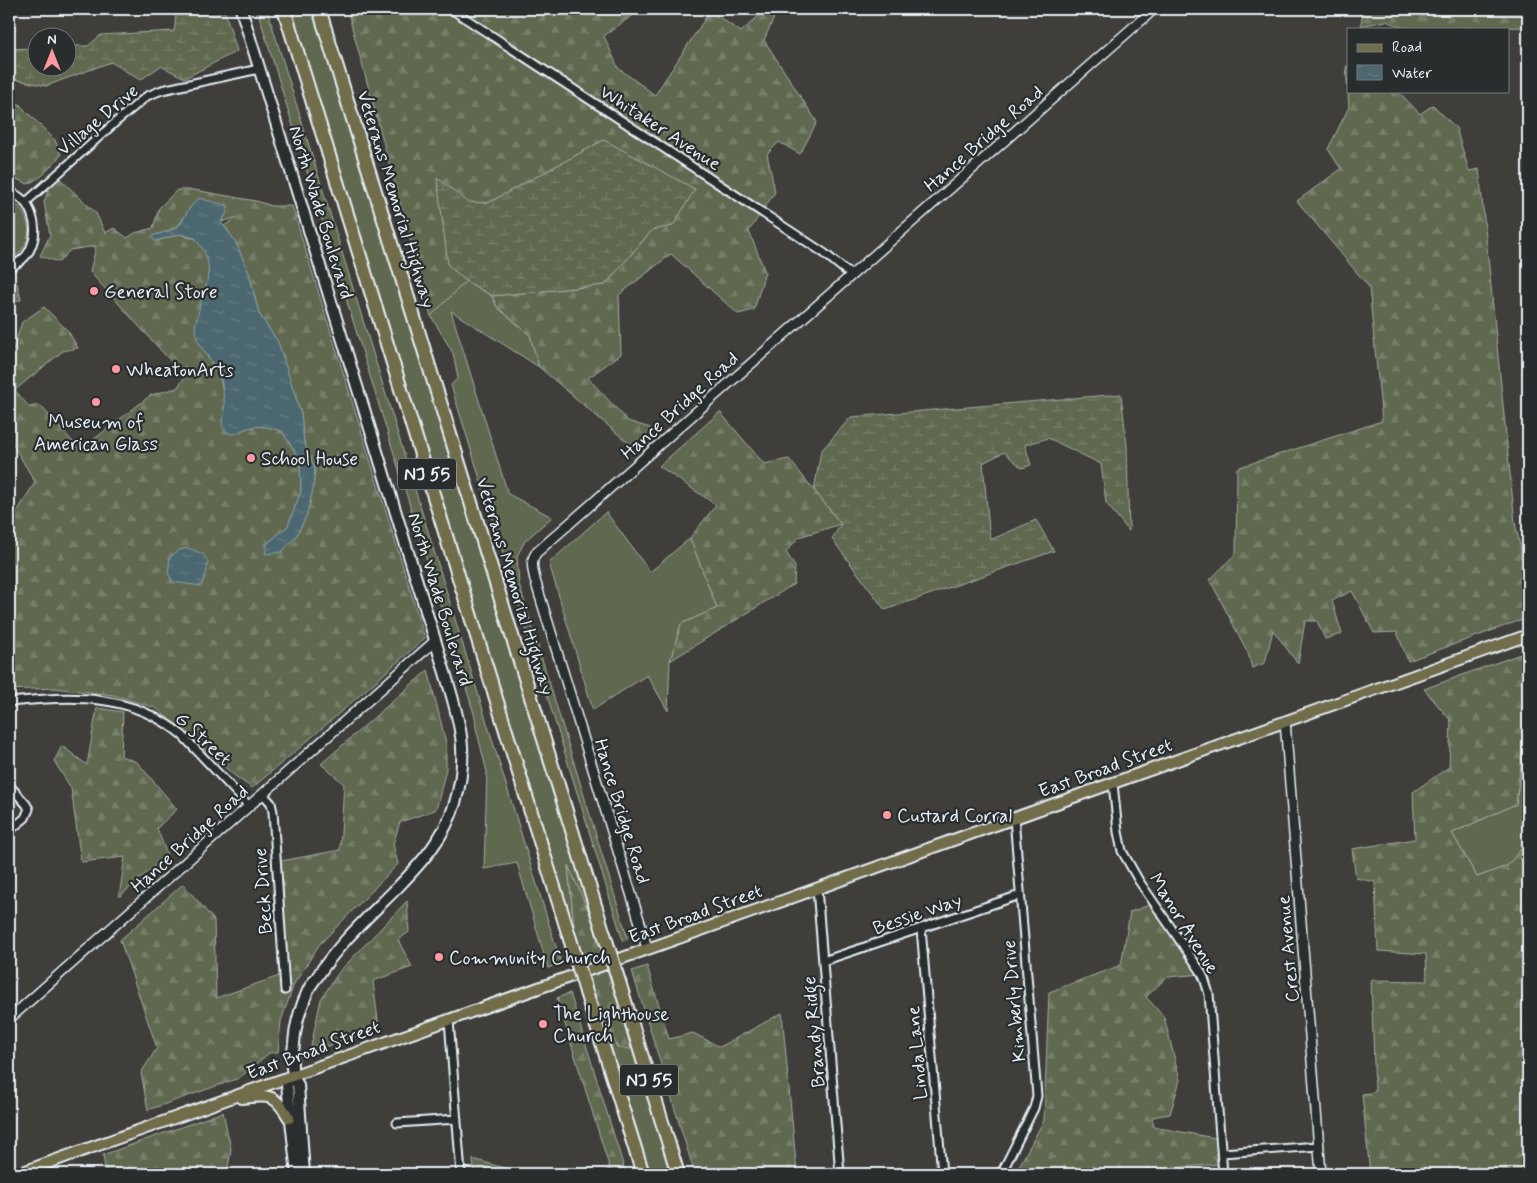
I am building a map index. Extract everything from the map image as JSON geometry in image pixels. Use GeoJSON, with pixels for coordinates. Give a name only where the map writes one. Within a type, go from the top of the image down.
{"type":"FeatureCollection","features":[{"type":"Feature","properties":{"kind":"highway","name":"NJ 55"},"geometry":{"type":"LineString","coordinates":[[284,9],[643,1174]]}},
{"type":"Feature","properties":{"kind":"highway","name":"Veterans Memorial Highway"},"geometry":{"type":"LineString","coordinates":[[319,9],[678,1174]]}},
{"type":"Feature","properties":{"kind":"main road","name":"North Wade Boulevard"},"geometry":{"type":"LineString","coordinates":[[241,9],[459,720],[462,741],[462,771],[455,804],[448,821],[430,852],[332,955],[307,992],[296,1024],[292,1076],[287,1085],[289,1118],[297,1174]]}},
{"type":"Feature","properties":{"kind":"main road","name":"East Broad Street"},"geometry":{"type":"LineString","coordinates":[[17,1174],[1528,634]]}},
{"type":"Feature","properties":{"kind":"main road","name":"North Wade Boulevard"},"geometry":{"type":"LineString","coordinates":[[292,1076],[298,1085],[304,1174]]}},
{"type":"Feature","properties":{"kind":"main road"},"geometry":{"type":"LineString","coordinates":[[226,1099],[257,1096],[272,1098],[278,1101],[289,1118]]}},
{"type":"Feature","properties":{"kind":"street","name":"Whitaker Avenue"},"geometry":{"type":"LineString","coordinates":[[451,9],[824,253],[851,275]]}},
{"type":"Feature","properties":{"kind":"street","name":"Hance Bridge Road"},"geometry":{"type":"LineString","coordinates":[[647,949],[535,580],[532,566],[536,552],[1154,9]]}},
{"type":"Feature","properties":{"kind":"street","name":"Village Drive"},"geometry":{"type":"LineString","coordinates":[[25,203],[147,96],[162,90],[259,68]]}},
{"type":"Feature","properties":{"kind":"street"},"geometry":{"type":"LineString","coordinates":[[9,192],[25,203],[32,214],[35,231],[31,248],[22,261],[9,268]]}},
{"type":"Feature","properties":{"kind":"street","name":"Hance Bridge Road"},"geometry":{"type":"LineString","coordinates":[[9,1019],[435,641]]}},
{"type":"Feature","properties":{"kind":"street","name":"G Street"},"geometry":{"type":"LineString","coordinates":[[9,702],[54,698],[97,699],[113,701],[146,712],[182,735],[249,806]]}},
{"type":"Feature","properties":{"kind":"street","name":"Crest Avenue"},"geometry":{"type":"LineString","coordinates":[[1285,721],[1322,1174]]}},
{"type":"Feature","properties":{"kind":"street","name":"Manor Avenue"},"geometry":{"type":"LineString","coordinates":[[1113,782],[1118,832],[1122,851],[1139,881],[1200,970],[1209,994],[1224,1174]]}},
{"type":"Feature","properties":{"kind":"street"},"geometry":{"type":"LineString","coordinates":[[9,784],[28,809],[25,818],[9,831]]}},
{"type":"Feature","properties":{"kind":"street","name":"Beck Drive"},"geometry":{"type":"LineString","coordinates":[[263,794],[271,803],[274,812],[285,990]]}},
{"type":"Feature","properties":{"kind":"street","name":"Kimberly Drive"},"geometry":{"type":"LineString","coordinates":[[1001,1174],[1034,1108],[1037,1096],[1014,818]]}},
{"type":"Feature","properties":{"kind":"street","name":"Brandy Ridge"},"geometry":{"type":"LineString","coordinates":[[817,888],[840,1174]]}},
{"type":"Feature","properties":{"kind":"street","name":"Bessie Way"},"geometry":{"type":"LineString","coordinates":[[823,961],[1020,895]]}},
{"type":"Feature","properties":{"kind":"street","name":"Linda Lane"},"geometry":{"type":"LineString","coordinates":[[921,928],[942,1174]]}},
{"type":"Feature","properties":{"kind":"street"},"geometry":{"type":"LineString","coordinates":[[449,1020],[461,1174]]}},
{"type":"Feature","properties":{"kind":"street"},"geometry":{"type":"LineString","coordinates":[[398,1123],[457,1119]]}},
{"type":"Feature","properties":{"kind":"street"},"geometry":{"type":"LineString","coordinates":[[1222,1153],[1319,1146]]}},
{"type":"Feature","properties":{"kind":"green space"},"geometry":{"type":"Polygon","coordinates":[[[177,9],[224,9],[237,51],[185,78],[161,66],[140,80],[111,62],[78,74],[78,46],[88,46],[101,35],[174,31],[177,9]]]}},
{"type":"Feature","properties":{"kind":"green space"},"geometry":{"type":"Polygon","coordinates":[[[257,9],[267,9],[561,963],[548,968],[517,863],[484,869],[487,772],[475,717],[257,9]]]}},
{"type":"Feature","properties":{"kind":"green space"},"geometry":{"type":"Polygon","coordinates":[[[289,9],[314,9],[598,932],[568,867],[575,937],[289,9]]]}},
{"type":"Feature","properties":{"kind":"green space"},"geometry":{"type":"Polygon","coordinates":[[[347,9],[641,9],[604,36],[618,68],[655,95],[710,11],[741,32],[766,9],[778,9],[764,40],[817,122],[800,154],[779,142],[767,154],[775,192],[749,231],[765,272],[754,310],[738,314],[671,254],[619,295],[621,354],[588,378],[628,421],[653,429],[633,447],[539,367],[530,335],[497,307],[492,296],[605,285],[652,230],[604,140],[488,203],[468,203],[448,265],[466,281],[431,316],[347,9]]]}},
{"type":"Feature","properties":{"kind":"green space"},"geometry":{"type":"Polygon","coordinates":[[[1363,9],[1528,9],[1528,27],[1404,28],[1386,21],[1361,26],[1363,9]]]}},
{"type":"Feature","properties":{"kind":"green space"},"geometry":{"type":"Polygon","coordinates":[[[28,48],[28,78],[68,78],[46,86],[9,78],[9,49],[28,48]]]}},
{"type":"Feature","properties":{"kind":"green space"},"geometry":{"type":"Polygon","coordinates":[[[1348,92],[1399,92],[1420,114],[1433,105],[1456,128],[1469,171],[1479,169],[1515,523],[1522,555],[1528,558],[1528,600],[1523,608],[1524,619],[1408,661],[1397,632],[1374,633],[1352,591],[1332,601],[1342,634],[1325,639],[1317,621],[1305,621],[1298,664],[1273,630],[1265,663],[1252,668],[1248,653],[1210,580],[1236,553],[1237,468],[1382,421],[1369,287],[1297,201],[1341,169],[1328,149],[1349,107],[1348,92]]]}},
{"type":"Feature","properties":{"kind":"green space"},"geometry":{"type":"Polygon","coordinates":[[[13,98],[55,140],[61,155],[42,176],[28,184],[9,176],[9,100],[13,98]]]}},
{"type":"Feature","properties":{"kind":"green space"},"geometry":{"type":"Polygon","coordinates":[[[604,140],[695,189],[673,226],[652,230],[605,285],[492,296],[466,281],[448,265],[437,178],[468,202],[488,203],[604,140]]]}},
{"type":"Feature","properties":{"kind":"green space"},"geometry":{"type":"Polygon","coordinates":[[[59,178],[96,213],[105,233],[114,228],[127,238],[135,233],[153,228],[159,208],[177,190],[194,190],[256,201],[272,206],[292,206],[425,638],[252,788],[235,776],[156,708],[113,695],[54,688],[9,690],[9,519],[13,519],[35,482],[9,438],[9,362],[22,322],[44,307],[68,331],[78,348],[63,351],[15,390],[29,407],[40,405],[80,450],[151,395],[177,388],[185,377],[90,272],[96,246],[70,250],[59,262],[40,256],[50,235],[44,202],[50,185],[59,178]],[[191,206],[176,227],[152,236],[156,241],[180,234],[195,238],[204,249],[209,265],[201,346],[220,378],[225,412],[222,420],[238,433],[259,426],[282,431],[300,460],[301,491],[288,526],[267,544],[297,535],[307,514],[313,489],[315,469],[304,442],[301,414],[278,342],[259,314],[249,273],[235,241],[224,226],[238,217],[221,222],[226,214],[191,206]]]}},
{"type":"Feature","properties":{"kind":"green space"},"geometry":{"type":"Polygon","coordinates":[[[9,198],[23,213],[27,221],[28,230],[24,247],[9,261],[9,198]]]}},
{"type":"Feature","properties":{"kind":"green space"},"geometry":{"type":"Polygon","coordinates":[[[466,281],[492,296],[497,307],[530,335],[539,367],[451,311],[508,494],[552,517],[525,541],[517,556],[519,584],[628,939],[623,941],[451,385],[458,378],[453,353],[431,316],[466,281]]]}},
{"type":"Feature","properties":{"kind":"green space"},"geometry":{"type":"Polygon","coordinates":[[[9,282],[17,283],[21,300],[9,301],[9,282]]]}},
{"type":"Feature","properties":{"kind":"green space"},"geometry":{"type":"Polygon","coordinates":[[[1121,394],[1127,446],[1129,531],[1106,503],[1101,464],[1048,438],[1025,445],[1031,465],[1022,468],[1004,452],[983,463],[990,540],[1036,520],[1054,551],[885,610],[832,539],[841,524],[814,490],[821,451],[851,417],[1121,394]]]}},
{"type":"Feature","properties":{"kind":"green space"},"geometry":{"type":"Polygon","coordinates":[[[720,412],[764,464],[789,459],[841,524],[799,537],[786,552],[795,567],[794,584],[670,661],[681,624],[717,608],[690,538],[716,505],[659,466],[720,412]]]}},
{"type":"Feature","properties":{"kind":"green space"},"geometry":{"type":"Polygon","coordinates":[[[606,512],[650,572],[690,538],[717,608],[681,624],[670,661],[668,711],[647,675],[593,710],[549,563],[606,512]]]}},
{"type":"Feature","properties":{"kind":"green space"},"geometry":{"type":"Polygon","coordinates":[[[1528,651],[1528,841],[1507,866],[1477,877],[1452,833],[1516,804],[1526,724],[1526,652],[1528,651]]]}},
{"type":"Feature","properties":{"kind":"green space"},"geometry":{"type":"Polygon","coordinates":[[[1526,652],[1526,724],[1516,804],[1452,833],[1477,877],[1507,866],[1528,841],[1528,1174],[1370,1174],[1362,1094],[1375,1092],[1371,980],[1427,981],[1426,954],[1378,951],[1375,882],[1356,878],[1352,849],[1415,839],[1413,792],[1449,767],[1451,721],[1424,689],[1526,652]]]}},
{"type":"Feature","properties":{"kind":"green space"},"geometry":{"type":"Polygon","coordinates":[[[428,670],[446,743],[446,769],[435,810],[400,822],[393,844],[398,864],[319,945],[294,984],[281,1021],[278,1052],[269,1053],[239,1078],[148,1110],[141,1073],[157,1048],[120,940],[183,884],[214,920],[216,998],[285,974],[276,862],[340,850],[344,784],[321,764],[428,670]]]}},
{"type":"Feature","properties":{"kind":"green space"},"geometry":{"type":"Polygon","coordinates":[[[97,708],[123,712],[121,756],[137,762],[177,809],[157,828],[167,855],[119,897],[125,857],[81,862],[71,788],[54,761],[62,746],[87,765],[97,708]]]}},
{"type":"Feature","properties":{"kind":"green space"},"geometry":{"type":"Polygon","coordinates":[[[568,865],[598,932],[606,957],[585,966],[575,937],[568,865]]]}},
{"type":"Feature","properties":{"kind":"green space"},"geometry":{"type":"Polygon","coordinates":[[[407,901],[409,932],[398,940],[412,967],[373,981],[379,1028],[329,1046],[311,1046],[321,999],[339,972],[407,901]]]}},
{"type":"Feature","properties":{"kind":"green space"},"geometry":{"type":"Polygon","coordinates":[[[1158,902],[1203,974],[1167,977],[1146,997],[1164,1017],[1180,1080],[1170,1114],[1152,1117],[1154,1127],[1220,1139],[1222,1164],[1180,1167],[1180,1174],[1015,1174],[1044,1120],[1049,992],[1121,965],[1130,912],[1158,902]]]}},
{"type":"Feature","properties":{"kind":"green space"},"geometry":{"type":"Polygon","coordinates":[[[647,966],[669,1039],[693,1033],[720,1047],[782,1013],[797,1174],[695,1174],[632,971],[647,966]]]}},
{"type":"Feature","properties":{"kind":"green space"},"geometry":{"type":"Polygon","coordinates":[[[609,969],[631,1049],[617,1047],[588,977],[609,969]]]}},
{"type":"Feature","properties":{"kind":"green space"},"geometry":{"type":"Polygon","coordinates":[[[616,986],[674,1174],[647,1174],[590,991],[592,987],[617,1047],[631,1048],[614,987],[616,986]]]}},
{"type":"Feature","properties":{"kind":"green space"},"geometry":{"type":"Polygon","coordinates":[[[570,993],[626,1174],[595,1174],[610,1169],[557,998],[570,993]]]}},
{"type":"Feature","properties":{"kind":"green space"},"geometry":{"type":"Polygon","coordinates":[[[223,1112],[231,1149],[227,1174],[106,1174],[103,1155],[223,1112]]]}},
{"type":"Feature","properties":{"kind":"green space"},"geometry":{"type":"Polygon","coordinates":[[[473,1159],[525,1174],[474,1174],[473,1159]]]}},
{"type":"Feature","properties":{"kind":"water"},"geometry":{"type":"Polygon","coordinates":[[[199,198],[228,206],[221,222],[235,241],[249,273],[259,314],[278,342],[301,414],[304,442],[315,469],[313,489],[307,514],[297,535],[282,552],[265,554],[267,544],[288,526],[301,491],[300,460],[282,431],[257,426],[230,434],[224,429],[222,422],[224,399],[221,380],[215,367],[202,349],[195,329],[208,275],[207,258],[195,238],[180,234],[155,241],[151,236],[179,226],[191,206],[199,198]]]}},
{"type":"Feature","properties":{"kind":"water"},"geometry":{"type":"Polygon","coordinates":[[[188,548],[203,554],[208,562],[201,586],[173,582],[168,573],[170,557],[179,550],[188,548]]]}},
{"type":"Feature","properties":{"kind":"place","name":"General Store"},"geometry":{"type":"Point","coordinates":[94,291]}},
{"type":"Feature","properties":{"kind":"place","name":"WheatonArts"},"geometry":{"type":"Point","coordinates":[116,369]}},
{"type":"Feature","properties":{"kind":"place","name":"Museum of American Glass"},"geometry":{"type":"Point","coordinates":[96,402]}},
{"type":"Feature","properties":{"kind":"place","name":"School House"},"geometry":{"type":"Point","coordinates":[251,458]}},
{"type":"Feature","properties":{"kind":"place","name":"Custard Corral"},"geometry":{"type":"Point","coordinates":[887,815]}},
{"type":"Feature","properties":{"kind":"place","name":"Community Church"},"geometry":{"type":"Point","coordinates":[439,957]}},
{"type":"Feature","properties":{"kind":"place","name":"The Lighthouse Church"},"geometry":{"type":"Point","coordinates":[543,1024]}}]}
